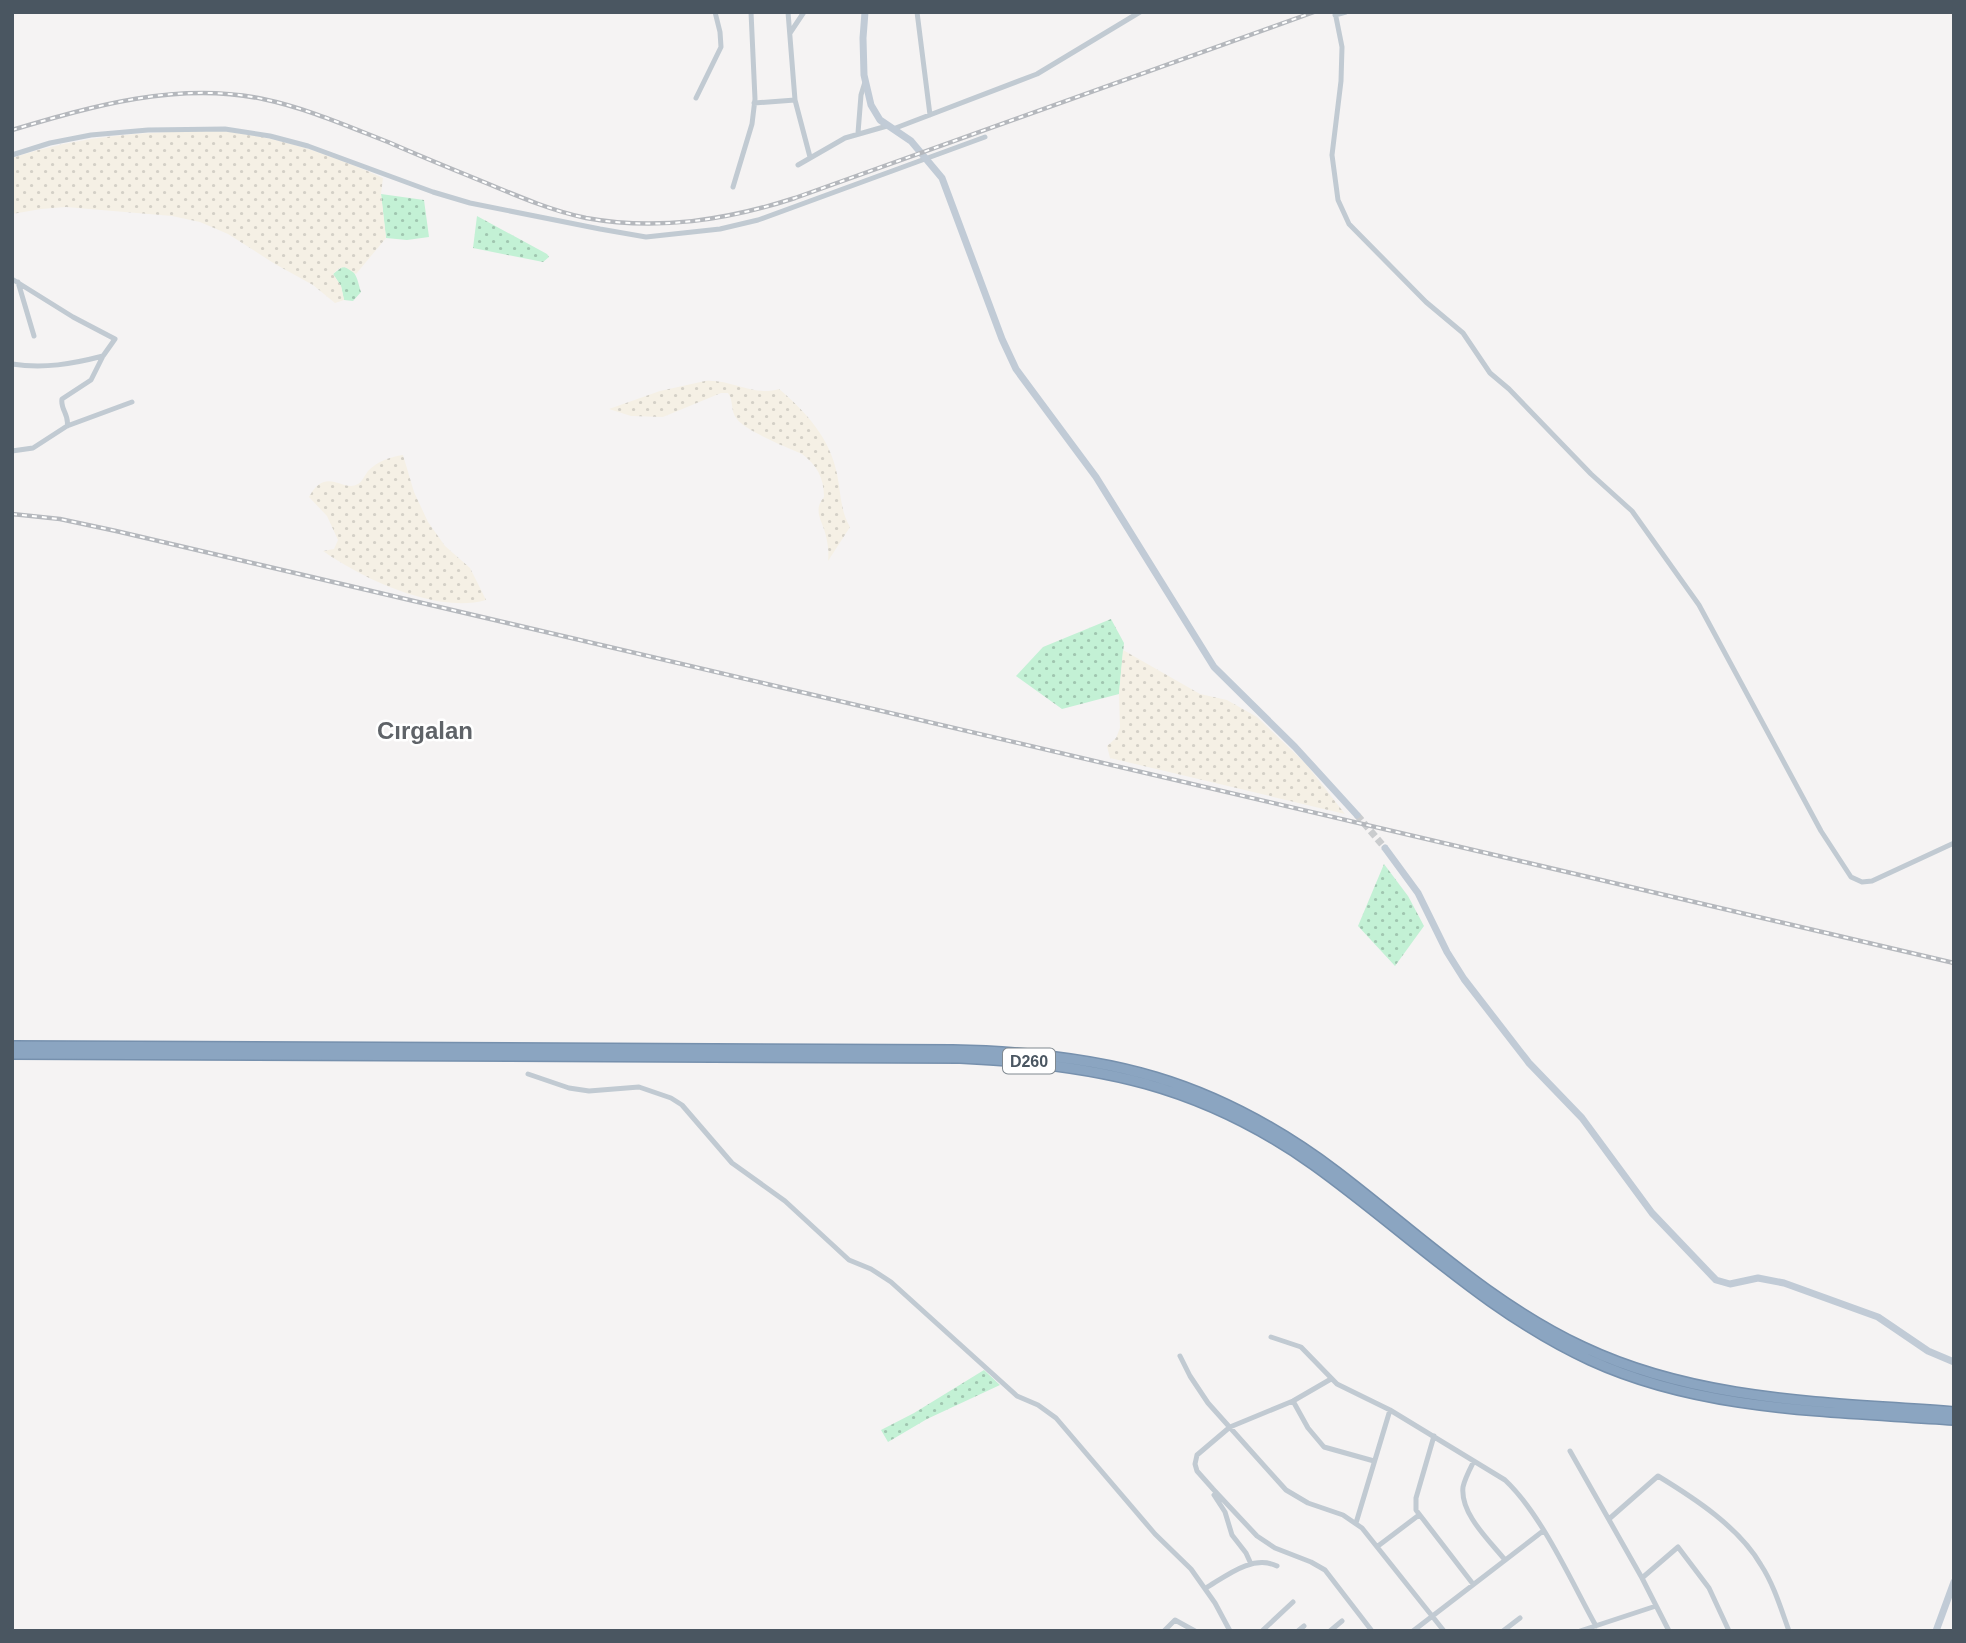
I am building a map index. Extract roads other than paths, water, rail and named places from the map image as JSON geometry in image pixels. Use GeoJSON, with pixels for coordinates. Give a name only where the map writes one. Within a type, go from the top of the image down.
{"type":"FeatureCollection","features":[{"type":"Feature","properties":{"kind":"highway","name":"D260"},"geometry":{"type":"LineString","coordinates":[[12,1046],[953,1050],[1033,1053],[1089,1060],[1173,1082],[1223,1102],[1265,1124],[1323,1161],[1458,1268],[1515,1309],[1549,1330],[1601,1356],[1656,1376],[1717,1390],[1801,1401],[1954,1412]]}},
{"type":"Feature","properties":{"kind":"highway","name":"D260"},"geometry":{"type":"LineString","coordinates":[[12,1054],[960,1058],[1033,1062],[1102,1072],[1178,1093],[1214,1107],[1263,1132],[1317,1167],[1488,1301],[1556,1343],[1605,1367],[1650,1382],[1724,1399],[1794,1408],[1954,1420]]}},
{"type":"Feature","properties":{"kind":"street"},"geometry":{"type":"LineString","coordinates":[[696,98],[721,47],[715,12]]}},
{"type":"Feature","properties":{"kind":"street"},"geometry":{"type":"LineString","coordinates":[[733,187],[752,124],[754,103],[751,12]]}},
{"type":"Feature","properties":{"kind":"street"},"geometry":{"type":"LineString","coordinates":[[788,12],[794,100],[810,157]]}},
{"type":"Feature","properties":{"kind":"street"},"geometry":{"type":"LineString","coordinates":[[790,33],[804,12]]}},
{"type":"Feature","properties":{"kind":"street"},"geometry":{"type":"LineString","coordinates":[[865,12],[865,82],[873,110],[890,128],[911,141],[925,161],[942,178],[1002,340],[1028,388],[1096,477],[1214,667],[1301,753],[1357,815]]}},
{"type":"Feature","properties":{"kind":"street"},"geometry":{"type":"LineString","coordinates":[[917,12],[930,115]]}},
{"type":"Feature","properties":{"kind":"street"},"geometry":{"type":"LineString","coordinates":[[798,165],[827,146],[858,133],[890,128],[930,115],[1037,74],[1140,12]]}},
{"type":"Feature","properties":{"kind":"street"},"geometry":{"type":"LineString","coordinates":[[1346,12],[1335,14],[1342,47],[1333,161],[1340,207],[1352,229],[1432,308],[1463,333],[1490,373],[1509,388],[1591,474],[1632,511],[1699,605],[1816,822],[1851,877],[1862,882],[1872,881],[1954,843]]}},
{"type":"Feature","properties":{"kind":"street"},"geometry":{"type":"LineString","coordinates":[[858,133],[861,94],[865,82]]}},
{"type":"Feature","properties":{"kind":"street"},"geometry":{"type":"LineString","coordinates":[[754,103],[794,100]]}},
{"type":"Feature","properties":{"kind":"street"},"geometry":{"type":"LineString","coordinates":[[12,155],[63,140],[105,133],[212,128],[238,130],[323,150],[433,192],[470,203],[534,218],[646,237],[720,229],[758,220],[985,137]]}},
{"type":"Feature","properties":{"kind":"street"},"geometry":{"type":"LineString","coordinates":[[15,281],[34,336]]}},
{"type":"Feature","properties":{"kind":"street"},"geometry":{"type":"LineString","coordinates":[[15,281],[73,317],[115,338],[89,383],[62,399],[67,426]]}},
{"type":"Feature","properties":{"kind":"street"},"geometry":{"type":"LineString","coordinates":[[12,364],[31,367],[63,366],[103,356]]}},
{"type":"Feature","properties":{"kind":"street"},"geometry":{"type":"LineString","coordinates":[[12,451],[33,448],[67,426],[132,402]]}},
{"type":"Feature","properties":{"kind":"street"},"geometry":{"type":"LineString","coordinates":[[1384,848],[1418,893],[1447,953],[1464,979],[1529,1063],[1582,1118],[1653,1214],[1716,1280],[1733,1284],[1762,1278],[1797,1288],[1878,1317],[1928,1351],[1954,1362]]}},
{"type":"Feature","properties":{"kind":"street"},"geometry":{"type":"LineString","coordinates":[[528,1074],[569,1088],[589,1091],[646,1088],[677,1102],[732,1163],[773,1192],[849,1260],[871,1269],[891,1282],[1017,1396],[1038,1405],[1056,1418],[1155,1534],[1183,1560],[1206,1588],[1230,1631]]}},
{"type":"Feature","properties":{"kind":"street"},"geometry":{"type":"LineString","coordinates":[[1271,1337],[1291,1342],[1304,1349],[1331,1379],[1344,1389],[1390,1410],[1493,1471],[1510,1485],[1543,1531],[1596,1626]]}},
{"type":"Feature","properties":{"kind":"street"},"geometry":{"type":"LineString","coordinates":[[1180,1356],[1202,1395],[1286,1490],[1301,1500],[1336,1512],[1356,1523],[1378,1546],[1444,1631]]}},
{"type":"Feature","properties":{"kind":"street"},"geometry":{"type":"LineString","coordinates":[[1331,1379],[1293,1401],[1230,1427],[1197,1455],[1196,1469],[1262,1540],[1325,1570],[1372,1631]]}},
{"type":"Feature","properties":{"kind":"street"},"geometry":{"type":"LineString","coordinates":[[1293,1401],[1308,1428],[1324,1447],[1374,1461]]}},
{"type":"Feature","properties":{"kind":"street"},"geometry":{"type":"LineString","coordinates":[[1356,1523],[1390,1410]]}},
{"type":"Feature","properties":{"kind":"street"},"geometry":{"type":"LineString","coordinates":[[1434,1436],[1415,1506],[1419,1515],[1474,1584]]}},
{"type":"Feature","properties":{"kind":"street"},"geometry":{"type":"LineString","coordinates":[[1570,1451],[1669,1631]]}},
{"type":"Feature","properties":{"kind":"street"},"geometry":{"type":"LineString","coordinates":[[1474,1461],[1464,1486],[1465,1504],[1505,1560]]}},
{"type":"Feature","properties":{"kind":"street"},"geometry":{"type":"LineString","coordinates":[[1609,1520],[1658,1476],[1702,1503],[1758,1560],[1767,1574],[1789,1631]]}},
{"type":"Feature","properties":{"kind":"street"},"geometry":{"type":"LineString","coordinates":[[1213,1489],[1212,1493],[1225,1512],[1232,1535],[1251,1564]]}},
{"type":"Feature","properties":{"kind":"street"},"geometry":{"type":"LineString","coordinates":[[1378,1546],[1419,1515]]}},
{"type":"Feature","properties":{"kind":"street"},"geometry":{"type":"LineString","coordinates":[[1413,1631],[1543,1531]]}},
{"type":"Feature","properties":{"kind":"street"},"geometry":{"type":"LineString","coordinates":[[1642,1578],[1678,1547],[1709,1588],[1729,1631]]}},
{"type":"Feature","properties":{"kind":"street"},"geometry":{"type":"LineString","coordinates":[[1206,1588],[1251,1564],[1266,1562],[1277,1566]]}},
{"type":"Feature","properties":{"kind":"street"},"geometry":{"type":"LineString","coordinates":[[1936,1631],[1954,1582]]}},
{"type":"Feature","properties":{"kind":"street"},"geometry":{"type":"LineString","coordinates":[[1262,1631],[1293,1602]]}},
{"type":"Feature","properties":{"kind":"street"},"geometry":{"type":"LineString","coordinates":[[1580,1631],[1657,1606]]}},
{"type":"Feature","properties":{"kind":"street"},"geometry":{"type":"LineString","coordinates":[[1506,1630],[1520,1618]]}},
{"type":"Feature","properties":{"kind":"street"},"geometry":{"type":"LineString","coordinates":[[1164,1631],[1175,1620],[1195,1631]]}},
{"type":"Feature","properties":{"kind":"street"},"geometry":{"type":"LineString","coordinates":[[1330,1631],[1342,1622]]}},
{"type":"Feature","properties":{"kind":"street"},"geometry":{"type":"LineString","coordinates":[[1298,1631],[1304,1626]]}},
{"type":"Feature","properties":{"kind":"tunnel"},"geometry":{"type":"LineString","coordinates":[[1357,815],[1385,848]]}},
{"type":"Feature","properties":{"kind":"railway"},"geometry":{"type":"LineString","coordinates":[[12,130],[73,112],[136,99],[199,93],[231,94],[263,99],[311,112],[526,199],[574,215],[613,222],[692,221],[744,212],[795,198],[1314,12]]}},
{"type":"Feature","properties":{"kind":"railway"},"geometry":{"type":"LineString","coordinates":[[12,514],[60,519],[116,531],[1954,963]]}},
{"type":"Feature","properties":{"kind":"district","name":"Cırgalan"},"geometry":{"type":"Point","coordinates":[425,730]}}]}
